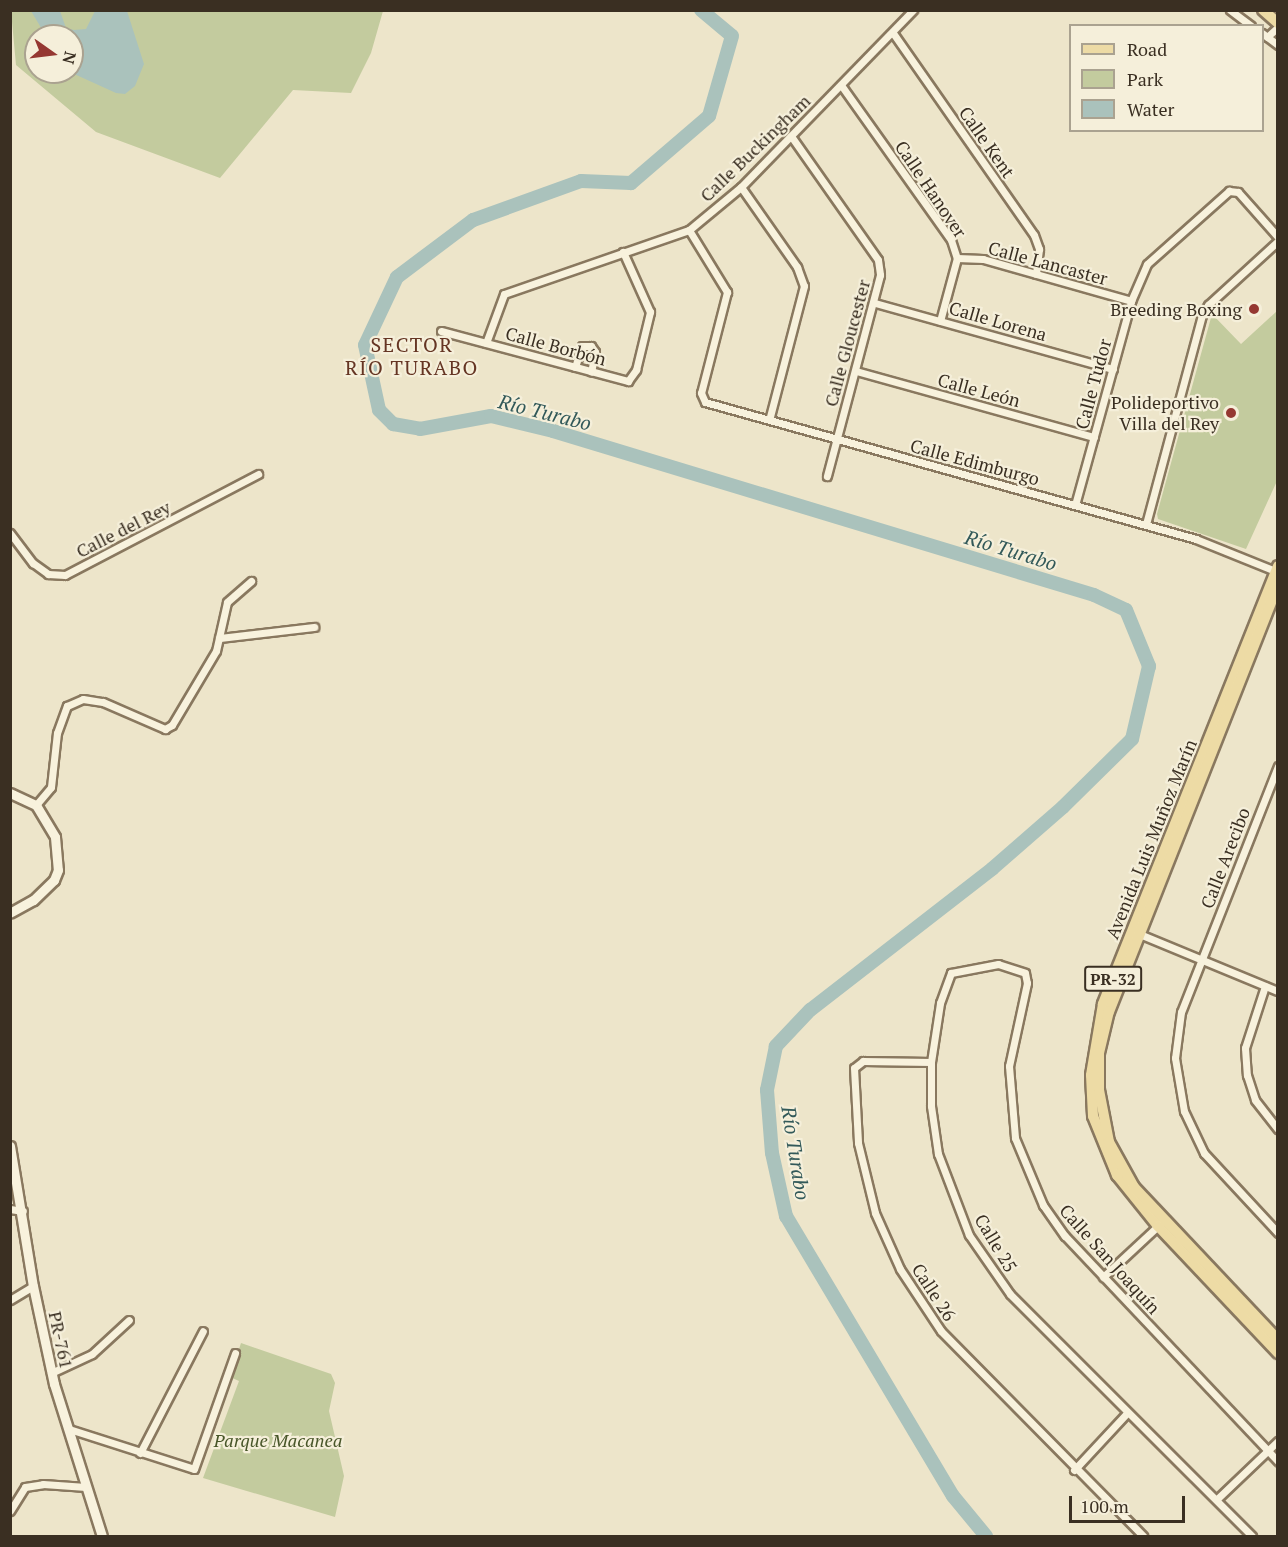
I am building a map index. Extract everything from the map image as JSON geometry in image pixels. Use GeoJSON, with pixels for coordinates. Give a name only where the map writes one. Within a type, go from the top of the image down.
{"type":"FeatureCollection","features":[{"type":"Feature","properties":{"kind":"main road"},"geometry":{"type":"LineString","coordinates":[[1263,10],[1278,25]]}},
{"type":"Feature","properties":{"kind":"main road","name":"Avenida Luis Muñoz Marín"},"geometry":{"type":"LineString","coordinates":[[1135,933],[1277,570]]}},
{"type":"Feature","properties":{"kind":"main road","name":"Avenida Luis Muñoz Marín"},"geometry":{"type":"LineString","coordinates":[[1278,585],[1098,1020],[1091,1089],[1093,1116],[1109,1159],[1129,1193],[1278,1340]]}},
{"type":"Feature","properties":{"kind":"main road","name":"Avenida Luis Muñoz Marín"},"geometry":{"type":"LineString","coordinates":[[1161,1223],[1278,1353]]}},
{"type":"Feature","properties":{"kind":"street","name":"Calle Buckingham"},"geometry":{"type":"LineString","coordinates":[[486,343],[504,294],[689,230],[741,187],[913,10]]}},
{"type":"Feature","properties":{"kind":"street"},"geometry":{"type":"LineString","coordinates":[[1230,10],[1248,24]]}},
{"type":"Feature","properties":{"kind":"street"},"geometry":{"type":"LineString","coordinates":[[1278,25],[1265,35],[1278,45]]}},
{"type":"Feature","properties":{"kind":"street","name":"Calle Kent"},"geometry":{"type":"LineString","coordinates":[[893,33],[1034,235],[1039,249],[1036,274]]}},
{"type":"Feature","properties":{"kind":"street","name":"Calle Hanover"},"geometry":{"type":"LineString","coordinates":[[841,85],[951,240],[957,258],[940,321]]}},
{"type":"Feature","properties":{"kind":"street","name":"Calle Gloucester"},"geometry":{"type":"LineString","coordinates":[[791,136],[878,260],[880,275],[827,476]]}},
{"type":"Feature","properties":{"kind":"street"},"geometry":{"type":"LineString","coordinates":[[741,187],[796,267],[804,286],[769,420]]}},
{"type":"Feature","properties":{"kind":"street","name":"Calle Tudor"},"geometry":{"type":"LineString","coordinates":[[1075,505],[1131,301],[1147,264],[1229,191],[1238,192],[1278,239]]}},
{"type":"Feature","properties":{"kind":"street","name":"Calle Edimburgo"},"geometry":{"type":"LineString","coordinates":[[689,230],[727,292],[701,393],[711,405],[1146,524],[1277,570]]}},
{"type":"Feature","properties":{"kind":"street"},"geometry":{"type":"LineString","coordinates":[[1146,524],[1202,315],[1208,305],[1278,239]]}},
{"type":"Feature","properties":{"kind":"street","name":"Calle Borbón"},"geometry":{"type":"LineString","coordinates":[[441,331],[628,381],[636,370],[650,312],[623,252]]}},
{"type":"Feature","properties":{"kind":"street","name":"Calle Lancaster"},"geometry":{"type":"LineString","coordinates":[[957,258],[983,260],[1131,301]]}},
{"type":"Feature","properties":{"kind":"street","name":"Calle Lorena"},"geometry":{"type":"LineString","coordinates":[[874,303],[1113,369]]}},
{"type":"Feature","properties":{"kind":"street"},"geometry":{"type":"LineString","coordinates":[[575,367],[582,346],[591,346],[595,352],[591,372]]}},
{"type":"Feature","properties":{"kind":"street","name":"Calle León"},"geometry":{"type":"LineString","coordinates":[[856,371],[1094,437]]}},
{"type":"Feature","properties":{"kind":"street","name":"Calle del Rey"},"geometry":{"type":"LineString","coordinates":[[10,533],[33,563],[48,574],[65,575],[258,474]]}},
{"type":"Feature","properties":{"kind":"street"},"geometry":{"type":"LineString","coordinates":[[36,805],[51,787],[57,733],[67,706],[83,699],[103,702],[165,729],[172,725],[216,651],[227,602],[251,580]]}},
{"type":"Feature","properties":{"kind":"street"},"geometry":{"type":"LineString","coordinates":[[219,638],[314,627]]}},
{"type":"Feature","properties":{"kind":"street","name":"Calle Arecibo"},"geometry":{"type":"LineString","coordinates":[[1278,766],[1181,1012],[1175,1058],[1184,1111],[1204,1153],[1278,1233]]}},
{"type":"Feature","properties":{"kind":"street"},"geometry":{"type":"LineString","coordinates":[[10,793],[36,805],[55,837],[58,870],[54,880],[33,900],[10,913]]}},
{"type":"Feature","properties":{"kind":"street"},"geometry":{"type":"LineString","coordinates":[[1135,933],[1278,991]]}},
{"type":"Feature","properties":{"kind":"street","name":"Calle 25"},"geometry":{"type":"LineString","coordinates":[[1024,998],[1025,973],[998,964],[951,974],[940,1003],[931,1062],[931,1106],[938,1154],[969,1235],[1010,1294],[1126,1414],[1217,1499],[1252,1536]]}},
{"type":"Feature","properties":{"kind":"street"},"geometry":{"type":"LineString","coordinates":[[1264,986],[1245,1048],[1247,1075],[1255,1100],[1278,1129]]}},
{"type":"Feature","properties":{"kind":"street","name":"Calle San Joaquín"},"geometry":{"type":"LineString","coordinates":[[1024,998],[1009,1066],[1015,1138],[1043,1205],[1065,1236],[1278,1461]]}},
{"type":"Feature","properties":{"kind":"street","name":"Calle 26"},"geometry":{"type":"LineString","coordinates":[[931,1062],[863,1061],[854,1068],[858,1143],[876,1213],[900,1269],[941,1331],[1074,1470],[1143,1536]]}},
{"type":"Feature","properties":{"kind":"street","name":"PR-761"},"geometry":{"type":"LineString","coordinates":[[10,1146],[23,1211],[33,1286],[51,1373],[102,1536]]}},
{"type":"Feature","properties":{"kind":"street"},"geometry":{"type":"LineString","coordinates":[[10,1209],[23,1211]]}},
{"type":"Feature","properties":{"kind":"street"},"geometry":{"type":"LineString","coordinates":[[1103,1276],[1161,1223]]}},
{"type":"Feature","properties":{"kind":"street"},"geometry":{"type":"LineString","coordinates":[[10,1300],[33,1286]]}},
{"type":"Feature","properties":{"kind":"street"},"geometry":{"type":"LineString","coordinates":[[51,1373],[92,1354],[129,1320]]}},
{"type":"Feature","properties":{"kind":"street"},"geometry":{"type":"LineString","coordinates":[[140,1453],[203,1330]]}},
{"type":"Feature","properties":{"kind":"street"},"geometry":{"type":"LineString","coordinates":[[69,1429],[194,1469],[236,1353]]}},
{"type":"Feature","properties":{"kind":"street"},"geometry":{"type":"LineString","coordinates":[[1074,1470],[1126,1414]]}},
{"type":"Feature","properties":{"kind":"street"},"geometry":{"type":"LineString","coordinates":[[1217,1499],[1278,1441]]}},
{"type":"Feature","properties":{"kind":"street"},"geometry":{"type":"LineString","coordinates":[[10,1511],[26,1487],[43,1484],[86,1486]]}},
{"type":"Feature","properties":{"kind":"green space"},"geometry":{"type":"Polygon","coordinates":[[[11,11],[383,11],[371,53],[351,93],[293,90],[220,178],[96,132],[39,84],[84,84],[84,24],[24,24],[24,72],[16,65],[11,11]]]}},
{"type":"Feature","properties":{"kind":"green space","name":"Polideportivo Villa del Rey"},"geometry":{"type":"Polygon","coordinates":[[[1277,311],[1277,481],[1246,549],[1158,519],[1157,514],[1212,314],[1241,344],[1277,311]]]}},
{"type":"Feature","properties":{"kind":"green space","name":"Parque Macanea"},"geometry":{"type":"Polygon","coordinates":[[[241,1343],[331,1374],[335,1383],[329,1411],[344,1476],[335,1517],[203,1478],[239,1381],[230,1377],[241,1343]]]}},
{"type":"Feature","properties":{"kind":"water"},"geometry":{"type":"Polygon","coordinates":[[[31,11],[60,11],[65,24],[39,24],[31,11]]]}},
{"type":"Feature","properties":{"kind":"water"},"geometry":{"type":"Polygon","coordinates":[[[95,11],[127,11],[144,64],[135,86],[125,94],[116,93],[84,78],[84,29],[95,11]]]}},
{"type":"Feature","properties":{"kind":"waterway","name":"Río Turabo"},"geometry":{"type":"LineString","coordinates":[[701,10],[732,36],[709,116],[631,183],[581,181],[473,220],[397,277],[365,345],[379,410],[393,424],[420,429],[491,416],[553,431],[1094,595],[1126,610],[1149,666],[1132,739],[1063,807],[992,869],[810,1010],[776,1046],[767,1090],[772,1153],[786,1216],[953,1496],[986,1536]]}},
{"type":"Feature","properties":{"kind":"place","name":"Breeding Boxing"},"geometry":{"type":"Point","coordinates":[1254,309]}},
{"type":"Feature","properties":{"kind":"place","name":"Polideportivo Villa del Rey"},"geometry":{"type":"Point","coordinates":[1231,413]}},
{"type":"Feature","properties":{"kind":"district","name":"SECTOR RÍO TURABO"},"geometry":{"type":"Point","coordinates":[412,356]}}]}
